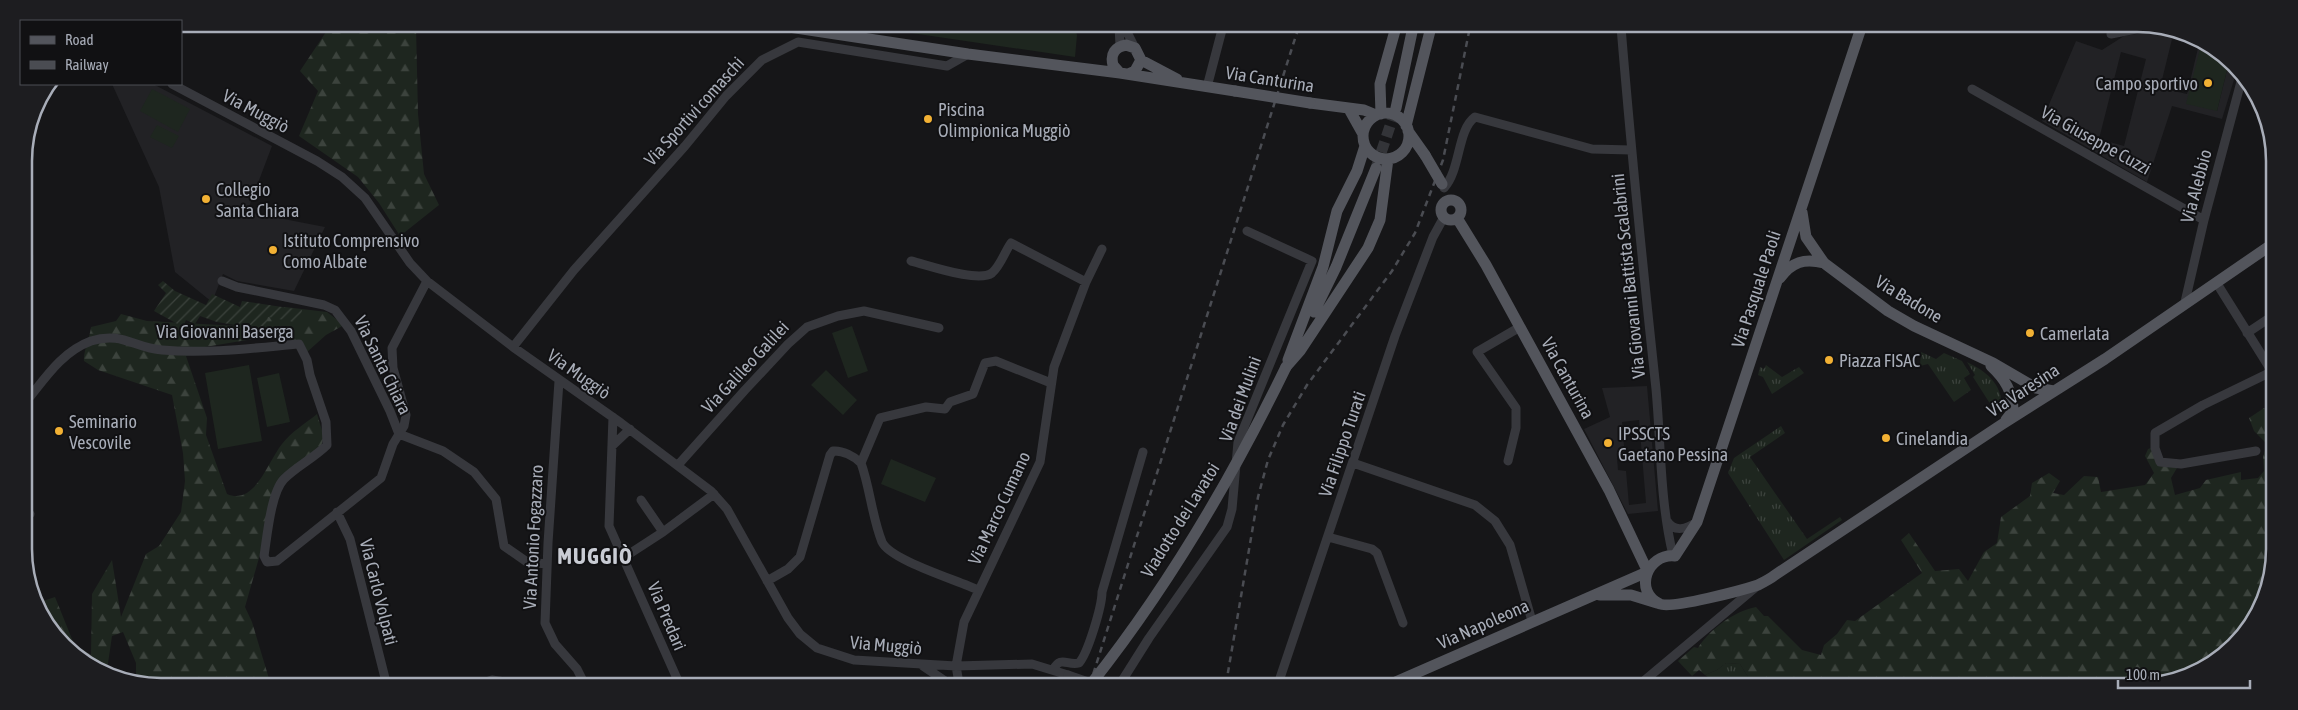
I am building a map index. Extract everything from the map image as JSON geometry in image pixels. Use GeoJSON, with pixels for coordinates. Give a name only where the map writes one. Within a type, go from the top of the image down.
{"type":"FeatureCollection","features":[{"type":"Feature","properties":{"kind":"main road","name":"Via Canturina"},"geometry":{"type":"LineString","coordinates":[[822,32],[1080,70],[1124,74],[1364,110],[1379,115]]}},
{"type":"Feature","properties":{"kind":"main road"},"geometry":{"type":"LineString","coordinates":[[1379,115],[1380,84],[1395,32]]}},
{"type":"Feature","properties":{"kind":"main road"},"geometry":{"type":"LineString","coordinates":[[1396,108],[1413,32]]}},
{"type":"Feature","properties":{"kind":"main road"},"geometry":{"type":"LineString","coordinates":[[1401,153],[1407,143],[1407,128],[1430,32]]}},
{"type":"Feature","properties":{"kind":"main road","name":"Via Pasquale Paoli"},"geometry":{"type":"LineString","coordinates":[[1661,562],[1697,522],[1856,32]]}},
{"type":"Feature","properties":{"kind":"main road"},"geometry":{"type":"LineString","coordinates":[[1126,45],[1135,48],[1141,60],[1135,72],[1124,74],[1115,70],[1111,60],[1113,53],[1120,46],[1126,45]]}},
{"type":"Feature","properties":{"kind":"main road","name":"Via Canturina"},"geometry":{"type":"LineString","coordinates":[[1080,70],[1111,60]]}},
{"type":"Feature","properties":{"kind":"main road","name":"Via Canturina"},"geometry":{"type":"LineString","coordinates":[[1141,60],[1185,84]]}},
{"type":"Feature","properties":{"kind":"main road"},"geometry":{"type":"LineString","coordinates":[[1349,109],[1374,156],[1388,159],[1401,153],[1415,152],[1425,155]]}},
{"type":"Feature","properties":{"kind":"main road"},"geometry":{"type":"LineString","coordinates":[[1286,367],[1323,267],[1337,212],[1357,171],[1367,123],[1379,115],[1396,116],[1407,128],[1425,155],[1450,200],[1455,201],[1460,207],[1461,213],[1457,218],[1451,220],[1444,217],[1442,207],[1450,200]]}},
{"type":"Feature","properties":{"kind":"main road"},"geometry":{"type":"LineString","coordinates":[[1286,367],[1300,351],[1368,248],[1380,220],[1388,159]]}},
{"type":"Feature","properties":{"kind":"main road"},"geometry":{"type":"LineString","coordinates":[[1286,367],[1336,267],[1376,168]]}},
{"type":"Feature","properties":{"kind":"main road","name":"Via Badone"},"geometry":{"type":"LineString","coordinates":[[1801,206],[1806,237],[1824,263],[1902,320],[1979,357],[2036,388],[2054,391]]}},
{"type":"Feature","properties":{"kind":"main road","name":"Via Canturina"},"geometry":{"type":"LineString","coordinates":[[1457,218],[1520,327],[1609,490],[1641,558],[1661,562],[1646,586],[1649,594],[1662,604]]}},
{"type":"Feature","properties":{"kind":"main road","name":"Via Varesina"},"geometry":{"type":"LineString","coordinates":[[1662,604],[1682,604],[1760,584],[2001,425],[2105,359],[2185,302],[2266,249]]}},
{"type":"Feature","properties":{"kind":"main road"},"geometry":{"type":"LineString","coordinates":[[1773,291],[1787,269],[1794,264],[1813,260],[1824,263]]}},
{"type":"Feature","properties":{"kind":"main road","name":"Via Badone"},"geometry":{"type":"LineString","coordinates":[[1979,357],[2001,376],[2011,394],[2013,412],[2001,425]]}},
{"type":"Feature","properties":{"kind":"main road","name":"Viadotto dei Lavatoi"},"geometry":{"type":"LineString","coordinates":[[1097,678],[1187,545],[1237,463],[1286,367]]}},
{"type":"Feature","properties":{"kind":"main road","name":"Via Napoleona"},"geometry":{"type":"LineString","coordinates":[[1405,677],[1590,596],[1661,562]]}},
{"type":"Feature","properties":{"kind":"main road","name":"Via Napoleona"},"geometry":{"type":"LineString","coordinates":[[1590,596],[1631,595],[1662,604]]}},
{"type":"Feature","properties":{"kind":"street"},"geometry":{"type":"LineString","coordinates":[[1119,32],[1120,46]]}},
{"type":"Feature","properties":{"kind":"street"},"geometry":{"type":"LineString","coordinates":[[1127,32],[1135,48]]}},
{"type":"Feature","properties":{"kind":"street"},"geometry":{"type":"LineString","coordinates":[[1207,87],[1222,32]]}},
{"type":"Feature","properties":{"kind":"street","name":"Via Giovanni Battista Scalabrini"},"geometry":{"type":"LineString","coordinates":[[1622,32],[1631,150],[1657,400],[1667,521],[1661,562]]}},
{"type":"Feature","properties":{"kind":"street"},"geometry":{"type":"LineString","coordinates":[[2111,34],[2121,32]]}},
{"type":"Feature","properties":{"kind":"street","name":"Via Sportivi comaschi"},"geometry":{"type":"LineString","coordinates":[[513,348],[574,270],[685,146],[726,96],[762,60],[798,42],[947,66],[968,54]]}},
{"type":"Feature","properties":{"kind":"street","name":"Via Muggiò"},"geometry":{"type":"LineString","coordinates":[[174,85],[317,161],[342,177],[365,198],[410,263],[427,281],[513,348],[630,429],[714,494],[727,509],[788,618],[800,634],[817,648],[854,660],[920,665],[1032,664],[1077,678]]}},
{"type":"Feature","properties":{"kind":"street","name":"Via Alebbio"},"geometry":{"type":"LineString","coordinates":[[2185,302],[2204,220],[2240,85]]}},
{"type":"Feature","properties":{"kind":"street","name":"Via Giuseppe Cuzzi"},"geometry":{"type":"LineString","coordinates":[[1972,89],[2204,220]]}},
{"type":"Feature","properties":{"kind":"street"},"geometry":{"type":"LineString","coordinates":[[1443,186],[1452,179],[1469,122],[1478,116],[1592,149],[1631,150]]}},
{"type":"Feature","properties":{"kind":"street","name":"Via Filippo Turati"},"geometry":{"type":"LineString","coordinates":[[1280,677],[1412,290],[1444,217]]}},
{"type":"Feature","properties":{"kind":"street","name":"Via dei Mulini"},"geometry":{"type":"LineString","coordinates":[[1124,678],[1149,638],[1227,527],[1232,509],[1238,442],[1312,261],[1247,231]]}},
{"type":"Feature","properties":{"kind":"street"},"geometry":{"type":"LineString","coordinates":[[911,261],[976,277],[983,276],[990,274],[1000,265],[1011,243],[1086,282]]}},
{"type":"Feature","properties":{"kind":"street","name":"Via Marco Cumano"},"geometry":{"type":"LineString","coordinates":[[956,666],[964,622],[1040,462],[1054,367],[1086,282],[1102,249]]}},
{"type":"Feature","properties":{"kind":"street","name":"Via Santa Chiara"},"geometry":{"type":"LineString","coordinates":[[222,281],[237,287],[324,305],[335,310],[351,332],[390,411],[399,434]]}},
{"type":"Feature","properties":{"kind":"street","name":"Via Giovanni Baserga"},"geometry":{"type":"LineString","coordinates":[[32,395],[63,357],[91,342],[116,337],[160,350],[220,350],[299,344],[308,360],[310,375],[326,422],[326,444],[318,454],[282,480],[276,494],[264,556],[267,562],[277,561],[337,512],[370,490],[381,478],[393,444],[404,426],[406,415],[393,368],[392,348],[427,281]]}},
{"type":"Feature","properties":{"kind":"street"},"geometry":{"type":"LineString","coordinates":[[2216,282],[2266,363]]}},
{"type":"Feature","properties":{"kind":"street","name":"Via Galileo Galilei"},"geometry":{"type":"LineString","coordinates":[[678,465],[744,390],[807,327],[838,316],[864,311],[938,328]]}},
{"type":"Feature","properties":{"kind":"street"},"geometry":{"type":"LineString","coordinates":[[2247,332],[2266,320]]}},
{"type":"Feature","properties":{"kind":"street"},"geometry":{"type":"LineString","coordinates":[[1508,462],[1516,428],[1516,408],[1476,352],[1520,327]]}},
{"type":"Feature","properties":{"kind":"street"},"geometry":{"type":"LineString","coordinates":[[861,463],[880,418],[926,407],[945,409],[950,402],[973,394],[985,363],[989,361],[996,361],[1051,383]]}},
{"type":"Feature","properties":{"kind":"street"},"geometry":{"type":"LineString","coordinates":[[2256,451],[2181,464],[2160,462],[2155,448],[2155,433],[2203,405],[2266,374]]}},
{"type":"Feature","properties":{"kind":"street","name":"Via Antonio Fogazzaro"},"geometry":{"type":"LineString","coordinates":[[559,381],[545,623],[555,644],[577,669],[581,678]]}},
{"type":"Feature","properties":{"kind":"street","name":"Via Predari"},"geometry":{"type":"LineString","coordinates":[[613,417],[609,526],[677,678]]}},
{"type":"Feature","properties":{"kind":"street"},"geometry":{"type":"LineString","coordinates":[[612,446],[630,429]]}},
{"type":"Feature","properties":{"kind":"street"},"geometry":{"type":"LineString","coordinates":[[399,434],[443,451],[474,472],[496,500],[504,546],[527,562],[547,564]]}},
{"type":"Feature","properties":{"kind":"street"},"geometry":{"type":"LineString","coordinates":[[767,581],[788,569],[800,557],[828,459],[833,451],[838,451],[857,458],[861,463],[879,533],[887,549],[902,559],[978,590]]}},
{"type":"Feature","properties":{"kind":"street"},"geometry":{"type":"LineString","coordinates":[[1053,670],[1057,663],[1079,663],[1085,652],[1102,601],[1102,592],[1143,452]]}},
{"type":"Feature","properties":{"kind":"street"},"geometry":{"type":"LineString","coordinates":[[1353,462],[1475,504],[1495,522],[1510,545],[1532,622]]}},
{"type":"Feature","properties":{"kind":"street"},"geometry":{"type":"LineString","coordinates":[[623,558],[663,532],[714,494]]}},
{"type":"Feature","properties":{"kind":"street"},"geometry":{"type":"LineString","coordinates":[[641,500],[663,532]]}},
{"type":"Feature","properties":{"kind":"street","name":"Via Carlo Volpati"},"geometry":{"type":"LineString","coordinates":[[337,512],[350,539],[385,678]]}},
{"type":"Feature","properties":{"kind":"street"},"geometry":{"type":"LineString","coordinates":[[1667,521],[1672,527],[1679,529],[1687,528],[1697,522]]}},
{"type":"Feature","properties":{"kind":"street"},"geometry":{"type":"LineString","coordinates":[[1328,537],[1372,549],[1377,553],[1402,623]]}},
{"type":"Feature","properties":{"kind":"street"},"geometry":{"type":"LineString","coordinates":[[1648,677],[1760,584]]}},
{"type":"Feature","properties":{"kind":"street"},"geometry":{"type":"LineString","coordinates":[[920,665],[940,678]]}},
{"type":"Feature","properties":{"kind":"street"},"geometry":{"type":"LineString","coordinates":[[956,666],[958,678]]}},
{"type":"Feature","properties":{"kind":"shaded area"},"geometry":{"type":"Polygon","coordinates":[[[2143,33],[2172,38],[2160,88],[2187,94],[2198,48],[2202,51],[2217,111],[2227,69],[2235,78],[2222,119],[2172,106],[2147,182],[2042,121],[2076,41],[2102,50],[2124,36],[2143,33]],[[2121,52],[2099,139],[2124,146],[2146,59],[2121,52]]]}},
{"type":"Feature","properties":{"kind":"shaded area","name":"Collegio Santa Chiara"},"geometry":{"type":"Polygon","coordinates":[[[112,85],[155,85],[272,146],[247,212],[325,227],[294,291],[237,281],[223,274],[212,302],[175,272],[159,187],[112,85]]]}},
{"type":"Feature","properties":{"kind":"shaded area","name":"IPSSCTS Gaetano Pessina"},"geometry":{"type":"Polygon","coordinates":[[[1647,386],[1658,511],[1628,514],[1584,429],[1610,417],[1602,388],[1647,386]],[[1639,420],[1622,422],[1625,457],[1617,458],[1618,470],[1626,471],[1629,505],[1646,503],[1639,420]]]}},
{"type":"Feature","properties":{"kind":"green space"},"geometry":{"type":"Polygon","coordinates":[[[326,32],[416,32],[418,114],[424,174],[439,205],[400,236],[379,203],[358,177],[299,136],[318,91],[300,71],[326,32]]]}},
{"type":"Feature","properties":{"kind":"green space"},"geometry":{"type":"Polygon","coordinates":[[[905,32],[1076,32],[1075,57],[905,32]]]}},
{"type":"Feature","properties":{"kind":"green space","name":"Campo sportivo"},"geometry":{"type":"Polygon","coordinates":[[[2200,49],[2227,69],[2217,111],[2186,104],[2200,49]]]}},
{"type":"Feature","properties":{"kind":"green space"},"geometry":{"type":"Polygon","coordinates":[[[152,89],[190,109],[178,132],[140,111],[152,89]]]}},
{"type":"Feature","properties":{"kind":"green space"},"geometry":{"type":"Polygon","coordinates":[[[157,125],[179,136],[172,148],[150,137],[157,125]]]}},
{"type":"Feature","properties":{"kind":"green space"},"geometry":{"type":"Polygon","coordinates":[[[163,281],[175,291],[206,305],[212,294],[240,307],[242,301],[302,310],[300,323],[268,317],[265,330],[217,322],[200,316],[195,324],[186,320],[183,327],[154,311],[166,293],[158,285],[163,281]]]}},
{"type":"Feature","properties":{"kind":"green space"},"geometry":{"type":"Polygon","coordinates":[[[285,307],[327,312],[344,325],[326,335],[307,352],[296,341],[272,336],[205,347],[202,354],[186,356],[207,418],[206,435],[227,494],[237,496],[245,494],[253,488],[286,440],[317,414],[324,437],[321,446],[282,477],[245,607],[252,622],[269,678],[162,678],[136,674],[136,663],[123,632],[112,636],[108,666],[104,664],[78,647],[91,655],[92,594],[112,560],[121,617],[146,554],[159,546],[181,512],[185,481],[183,453],[172,395],[98,370],[84,361],[91,327],[116,321],[121,314],[147,321],[239,326],[261,320],[285,307]]]}},
{"type":"Feature","properties":{"kind":"green space"},"geometry":{"type":"Polygon","coordinates":[[[852,326],[868,371],[848,378],[832,333],[852,326]]]}},
{"type":"Feature","properties":{"kind":"green space"},"geometry":{"type":"Polygon","coordinates":[[[1921,352],[1936,359],[1944,353],[1962,361],[1970,374],[1964,378],[1971,390],[1954,402],[1928,364],[1920,366],[1921,352]]]}},
{"type":"Feature","properties":{"kind":"green space"},"geometry":{"type":"Polygon","coordinates":[[[1967,362],[1987,374],[1996,385],[2002,406],[1996,413],[1973,377],[1975,375],[1967,362]]]}},
{"type":"Feature","properties":{"kind":"green space"},"geometry":{"type":"Polygon","coordinates":[[[249,365],[262,441],[218,449],[205,373],[249,365]]]}},
{"type":"Feature","properties":{"kind":"green space"},"geometry":{"type":"Polygon","coordinates":[[[1766,365],[1782,377],[1799,367],[1804,373],[1772,394],[1763,377],[1758,375],[1760,367],[1764,369],[1766,365]]]}},
{"type":"Feature","properties":{"kind":"green space"},"geometry":{"type":"Polygon","coordinates":[[[826,370],[857,400],[843,415],[811,385],[826,370]]]}},
{"type":"Feature","properties":{"kind":"green space"},"geometry":{"type":"Polygon","coordinates":[[[279,373],[290,422],[267,427],[257,378],[279,373]]]}},
{"type":"Feature","properties":{"kind":"green space"},"geometry":{"type":"Polygon","coordinates":[[[2264,408],[2266,410],[2266,443],[2254,431],[2249,418],[2264,408]]]}},
{"type":"Feature","properties":{"kind":"green space"},"geometry":{"type":"Polygon","coordinates":[[[1781,426],[1785,433],[1750,457],[1807,539],[1840,517],[1842,520],[1784,560],[1728,473],[1734,458],[1781,426]]]}},
{"type":"Feature","properties":{"kind":"green space"},"geometry":{"type":"Polygon","coordinates":[[[2154,447],[2162,460],[2177,468],[2171,478],[2175,495],[2200,488],[2206,480],[2241,472],[2241,480],[2258,478],[2264,471],[2263,457],[2266,447],[2266,548],[2261,582],[2256,598],[2244,620],[2228,640],[2208,656],[2178,671],[2145,677],[1748,677],[1740,664],[1726,663],[1717,670],[1705,675],[1699,670],[1692,676],[1678,661],[1694,647],[1698,648],[1715,628],[1723,622],[1739,613],[1756,607],[1764,616],[1768,616],[1802,650],[1821,655],[1824,645],[1837,634],[1847,620],[1855,621],[1922,573],[1901,540],[1909,533],[1935,571],[1959,569],[1968,581],[1984,552],[1997,543],[2001,517],[2030,496],[2032,483],[2049,473],[2060,481],[2053,493],[2064,495],[2084,476],[2098,477],[2101,492],[2145,485],[2154,473],[2145,456],[2148,449],[2154,447]]]}},
{"type":"Feature","properties":{"kind":"green space"},"geometry":{"type":"Polygon","coordinates":[[[891,459],[936,478],[925,502],[881,484],[891,459]]]}},
{"type":"Feature","properties":{"kind":"green space"},"geometry":{"type":"Polygon","coordinates":[[[55,597],[73,642],[54,620],[44,601],[55,597]]]}},
{"type":"Feature","properties":{"kind":"green space"},"geometry":{"type":"Polygon","coordinates":[[[1726,663],[1740,664],[1748,677],[1708,677],[1705,675],[1717,670],[1726,663]]]}},
{"type":"Feature","properties":{"kind":"tunnel"},"geometry":{"type":"LineString","coordinates":[[1376,168],[1396,108]]}},
{"type":"Feature","properties":{"kind":"railway"},"geometry":{"type":"LineString","coordinates":[[1092,678],[1297,32]]}},
{"type":"Feature","properties":{"kind":"railway"},"geometry":{"type":"LineString","coordinates":[[1227,677],[1258,497],[1268,460],[1283,425],[1307,385],[1392,271],[1415,233],[1443,160],[1469,32]]}},
{"type":"Feature","properties":{"kind":"place","name":"Campo sportivo"},"geometry":{"type":"Point","coordinates":[2208,83]}},
{"type":"Feature","properties":{"kind":"place","name":"Piscina Olimpionica Muggiò"},"geometry":{"type":"Point","coordinates":[928,119]}},
{"type":"Feature","properties":{"kind":"place","name":"Collegio Santa Chiara"},"geometry":{"type":"Point","coordinates":[206,199]}},
{"type":"Feature","properties":{"kind":"place","name":"Istituto Comprensivo Como Albate"},"geometry":{"type":"Point","coordinates":[273,250]}},
{"type":"Feature","properties":{"kind":"place","name":"Camerlata"},"geometry":{"type":"Point","coordinates":[2030,333]}},
{"type":"Feature","properties":{"kind":"place","name":"Piazza FISAC"},"geometry":{"type":"Point","coordinates":[1829,360]}},
{"type":"Feature","properties":{"kind":"place","name":"Seminario Vescovile"},"geometry":{"type":"Point","coordinates":[59,431]}},
{"type":"Feature","properties":{"kind":"place","name":"Cinelandia"},"geometry":{"type":"Point","coordinates":[1886,438]}},
{"type":"Feature","properties":{"kind":"place","name":"IPSSCTS Gaetano Pessina"},"geometry":{"type":"Point","coordinates":[1608,443]}},
{"type":"Feature","properties":{"kind":"district","name":"MUGGIÒ"},"geometry":{"type":"Point","coordinates":[595,556]}}]}
